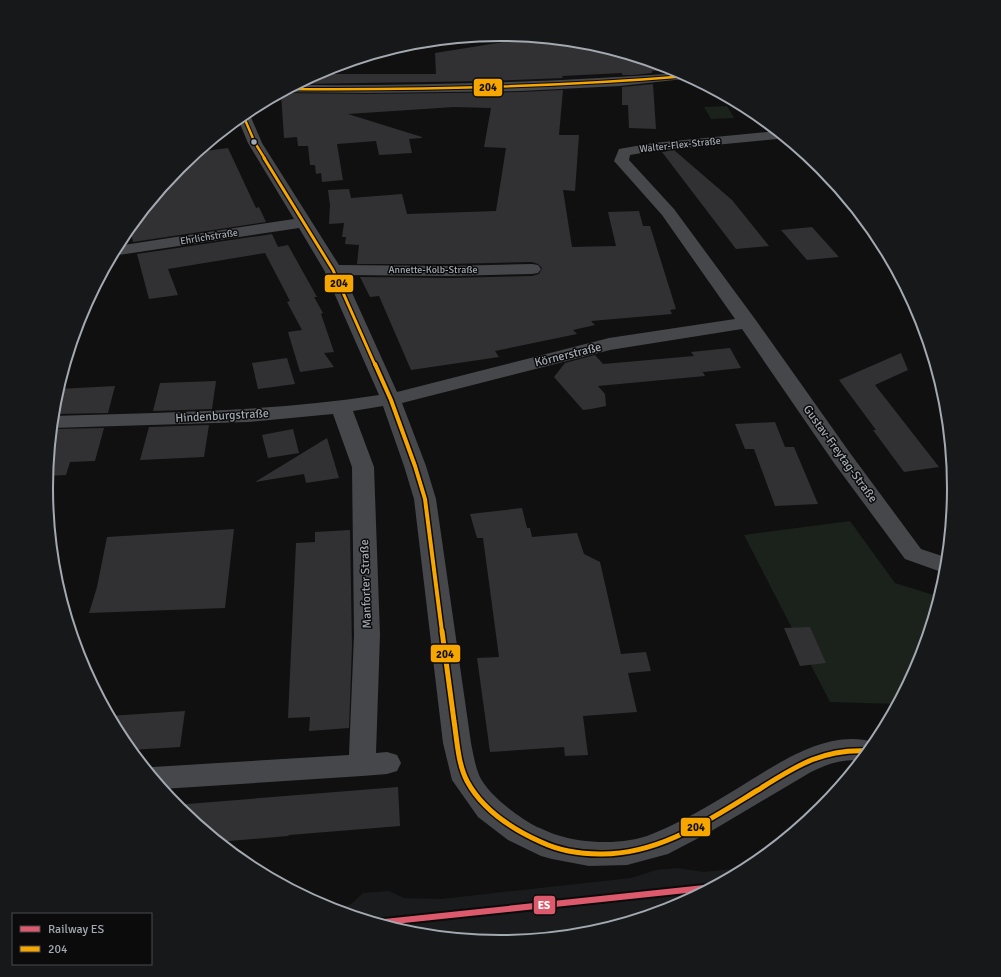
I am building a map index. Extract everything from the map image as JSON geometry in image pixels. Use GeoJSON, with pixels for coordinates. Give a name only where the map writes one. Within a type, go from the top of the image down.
{"type":"FeatureCollection","features":[{"type":"Feature","properties":{"kind":"street"},"geometry":{"type":"LineString","coordinates":[[297,90],[431,90],[523,87],[676,77]]}},
{"type":"Feature","properties":{"kind":"street"},"geometry":{"type":"LineString","coordinates":[[245,121],[255,143],[333,270],[391,400],[415,466],[425,499],[457,743],[466,780],[488,809],[518,831],[552,847],[589,854],[627,853],[658,845],[698,825],[801,764],[822,754],[855,749],[864,750]]}},
{"type":"Feature","properties":{"kind":"street","name":"Walter-Flex-Straße"},"geometry":{"type":"LineString","coordinates":[[748,323],[668,212],[621,161],[624,152],[653,147],[776,136]]}},
{"type":"Feature","properties":{"kind":"street","name":"Ehrlichstraße"},"geometry":{"type":"LineString","coordinates":[[122,251],[304,222]]}},
{"type":"Feature","properties":{"kind":"street","name":"Annette-Kolb-Straße"},"geometry":{"type":"LineString","coordinates":[[333,270],[449,271],[532,269]]}},
{"type":"Feature","properties":{"kind":"street","name":"Körnerstraße"},"geometry":{"type":"LineString","coordinates":[[391,400],[609,344],[748,323]]}},
{"type":"Feature","properties":{"kind":"street","name":"Gustav-Freytag-Straße"},"geometry":{"type":"LineString","coordinates":[[748,323],[842,458],[913,554],[941,564]]}},
{"type":"Feature","properties":{"kind":"street","name":"Hindenburgstraße"},"geometry":{"type":"LineString","coordinates":[[58,422],[248,416],[341,407],[391,400]]}},
{"type":"Feature","properties":{"kind":"street","name":"Manforter Straße"},"geometry":{"type":"LineString","coordinates":[[159,778],[374,764],[367,635],[362,467],[341,407]]}},
{"type":"Feature","properties":{"kind":"shaded area"},"geometry":{"type":"Polygon","coordinates":[[[727,106],[734,118],[711,119],[704,107],[727,106]]]}},
{"type":"Feature","properties":{"kind":"shaded area"},"geometry":{"type":"Polygon","coordinates":[[[850,521],[895,583],[935,595],[914,660],[892,704],[830,702],[744,535],[850,521]]]}},
{"type":"Feature","properties":{"kind":"shaded area"},"geometry":{"type":"Polygon","coordinates":[[[678,868],[703,872],[736,869],[698,890],[672,902],[644,912],[616,921],[588,927],[530,935],[500,936],[442,932],[385,921],[341,906],[350,905],[363,893],[389,891],[404,898],[441,899],[631,878],[656,870],[678,868]]]}},
{"type":"Feature","properties":{"kind":"building"},"geometry":{"type":"Polygon","coordinates":[[[508,41],[530,42],[559,45],[616,56],[660,71],[634,75],[622,75],[622,73],[562,76],[563,78],[489,81],[310,84],[332,74],[436,74],[435,53],[508,41]]]}},
{"type":"Feature","properties":{"kind":"building"},"geometry":{"type":"Polygon","coordinates":[[[653,84],[656,129],[629,128],[628,105],[622,105],[622,87],[653,84]]]}},
{"type":"Feature","properties":{"kind":"building"},"geometry":{"type":"Polygon","coordinates":[[[563,90],[559,135],[579,135],[575,191],[563,190],[572,247],[616,246],[608,212],[639,211],[643,226],[650,226],[676,309],[670,310],[672,314],[591,321],[595,325],[573,330],[577,334],[495,351],[499,357],[411,370],[379,296],[370,297],[360,277],[449,278],[532,276],[539,274],[542,268],[538,264],[532,262],[357,264],[359,245],[345,244],[346,237],[342,237],[344,223],[329,224],[330,205],[328,190],[349,189],[351,198],[402,194],[407,214],[496,211],[506,148],[484,147],[491,108],[454,107],[348,114],[422,138],[409,139],[412,153],[379,155],[376,141],[337,144],[343,180],[322,182],[321,173],[316,174],[315,165],[310,165],[308,146],[298,146],[297,137],[284,138],[281,99],[292,93],[365,94],[563,90]]]}},
{"type":"Feature","properties":{"kind":"building"},"geometry":{"type":"Polygon","coordinates":[[[228,148],[256,208],[259,207],[266,222],[133,242],[132,235],[145,216],[164,193],[206,151],[228,148]]]}},
{"type":"Feature","properties":{"kind":"building"},"geometry":{"type":"Polygon","coordinates":[[[674,150],[732,200],[769,246],[736,249],[662,152],[674,150]]]}},
{"type":"Feature","properties":{"kind":"building"},"geometry":{"type":"Polygon","coordinates":[[[812,227],[839,257],[807,260],[781,230],[812,227]]]}},
{"type":"Feature","properties":{"kind":"building"},"geometry":{"type":"Polygon","coordinates":[[[272,234],[278,247],[288,245],[317,297],[314,297],[323,313],[321,314],[334,352],[324,353],[334,367],[300,372],[288,332],[302,330],[287,302],[290,301],[265,253],[168,269],[178,295],[149,299],[137,254],[272,234]]]}},
{"type":"Feature","properties":{"kind":"building"},"geometry":{"type":"Polygon","coordinates":[[[730,348],[741,368],[703,372],[699,365],[705,376],[598,386],[605,394],[606,406],[591,409],[583,410],[554,377],[565,363],[595,355],[603,364],[694,356],[691,352],[730,348]]]}},
{"type":"Feature","properties":{"kind":"building"},"geometry":{"type":"Polygon","coordinates":[[[901,353],[908,370],[875,385],[939,467],[904,472],[873,430],[876,430],[839,380],[901,353]]]}},
{"type":"Feature","properties":{"kind":"building"},"geometry":{"type":"Polygon","coordinates":[[[287,358],[295,384],[258,389],[252,363],[287,358]]]}},
{"type":"Feature","properties":{"kind":"building"},"geometry":{"type":"Polygon","coordinates":[[[216,381],[212,409],[153,411],[160,383],[216,381]]]}},
{"type":"Feature","properties":{"kind":"building"},"geometry":{"type":"Polygon","coordinates":[[[115,386],[108,413],[60,414],[65,389],[115,386]]]}},
{"type":"Feature","properties":{"kind":"building"},"geometry":{"type":"Polygon","coordinates":[[[775,422],[785,447],[794,447],[818,504],[775,506],[754,449],[745,449],[735,424],[775,422]]]}},
{"type":"Feature","properties":{"kind":"building"},"geometry":{"type":"Polygon","coordinates":[[[209,425],[204,457],[140,460],[149,427],[209,425]]]}},
{"type":"Feature","properties":{"kind":"building"},"geometry":{"type":"Polygon","coordinates":[[[104,428],[95,461],[70,462],[66,475],[53,476],[57,429],[104,428]]]}},
{"type":"Feature","properties":{"kind":"building"},"geometry":{"type":"Polygon","coordinates":[[[293,429],[299,453],[268,458],[262,435],[293,429]]]}},
{"type":"Feature","properties":{"kind":"building"},"geometry":{"type":"Polygon","coordinates":[[[327,438],[339,478],[306,483],[304,474],[255,482],[327,438]]]}},
{"type":"Feature","properties":{"kind":"building"},"geometry":{"type":"Polygon","coordinates":[[[522,508],[527,528],[530,528],[532,537],[577,533],[584,554],[600,562],[621,654],[646,652],[651,671],[628,673],[637,712],[583,716],[588,755],[565,756],[564,747],[490,752],[477,658],[499,657],[483,538],[477,538],[470,514],[522,508]]]}},
{"type":"Feature","properties":{"kind":"building"},"geometry":{"type":"Polygon","coordinates":[[[234,529],[225,608],[89,613],[97,587],[107,537],[234,529]]]}},
{"type":"Feature","properties":{"kind":"building"},"geometry":{"type":"Polygon","coordinates":[[[350,530],[352,646],[349,728],[309,731],[310,717],[288,718],[296,543],[315,542],[315,532],[350,530]]]}},
{"type":"Feature","properties":{"kind":"building"},"geometry":{"type":"Polygon","coordinates":[[[810,627],[826,663],[800,666],[784,628],[810,627]]]}},
{"type":"Feature","properties":{"kind":"building"},"geometry":{"type":"Polygon","coordinates":[[[185,711],[180,747],[137,750],[115,716],[185,711]]]}},
{"type":"Feature","properties":{"kind":"building"},"geometry":{"type":"Polygon","coordinates":[[[398,787],[400,826],[225,841],[183,804],[398,787]]]}},
{"type":"Feature","properties":{"kind":"rail line","name":"ES"},"geometry":{"type":"LineString","coordinates":[[388,922],[701,888]]}},
{"type":"Feature","properties":{"kind":"transit line","name":"204"},"geometry":{"type":"LineString","coordinates":[[299,89],[489,87],[619,82],[676,77]]}},
{"type":"Feature","properties":{"kind":"transit line","name":"204"},"geometry":{"type":"LineString","coordinates":[[245,121],[255,143],[333,270],[391,400],[415,466],[425,499],[457,743],[462,768],[467,781],[487,807],[522,833],[563,851],[590,854],[633,852],[646,849],[672,839],[717,815],[797,766],[819,756],[843,751],[863,751]]}}]}
